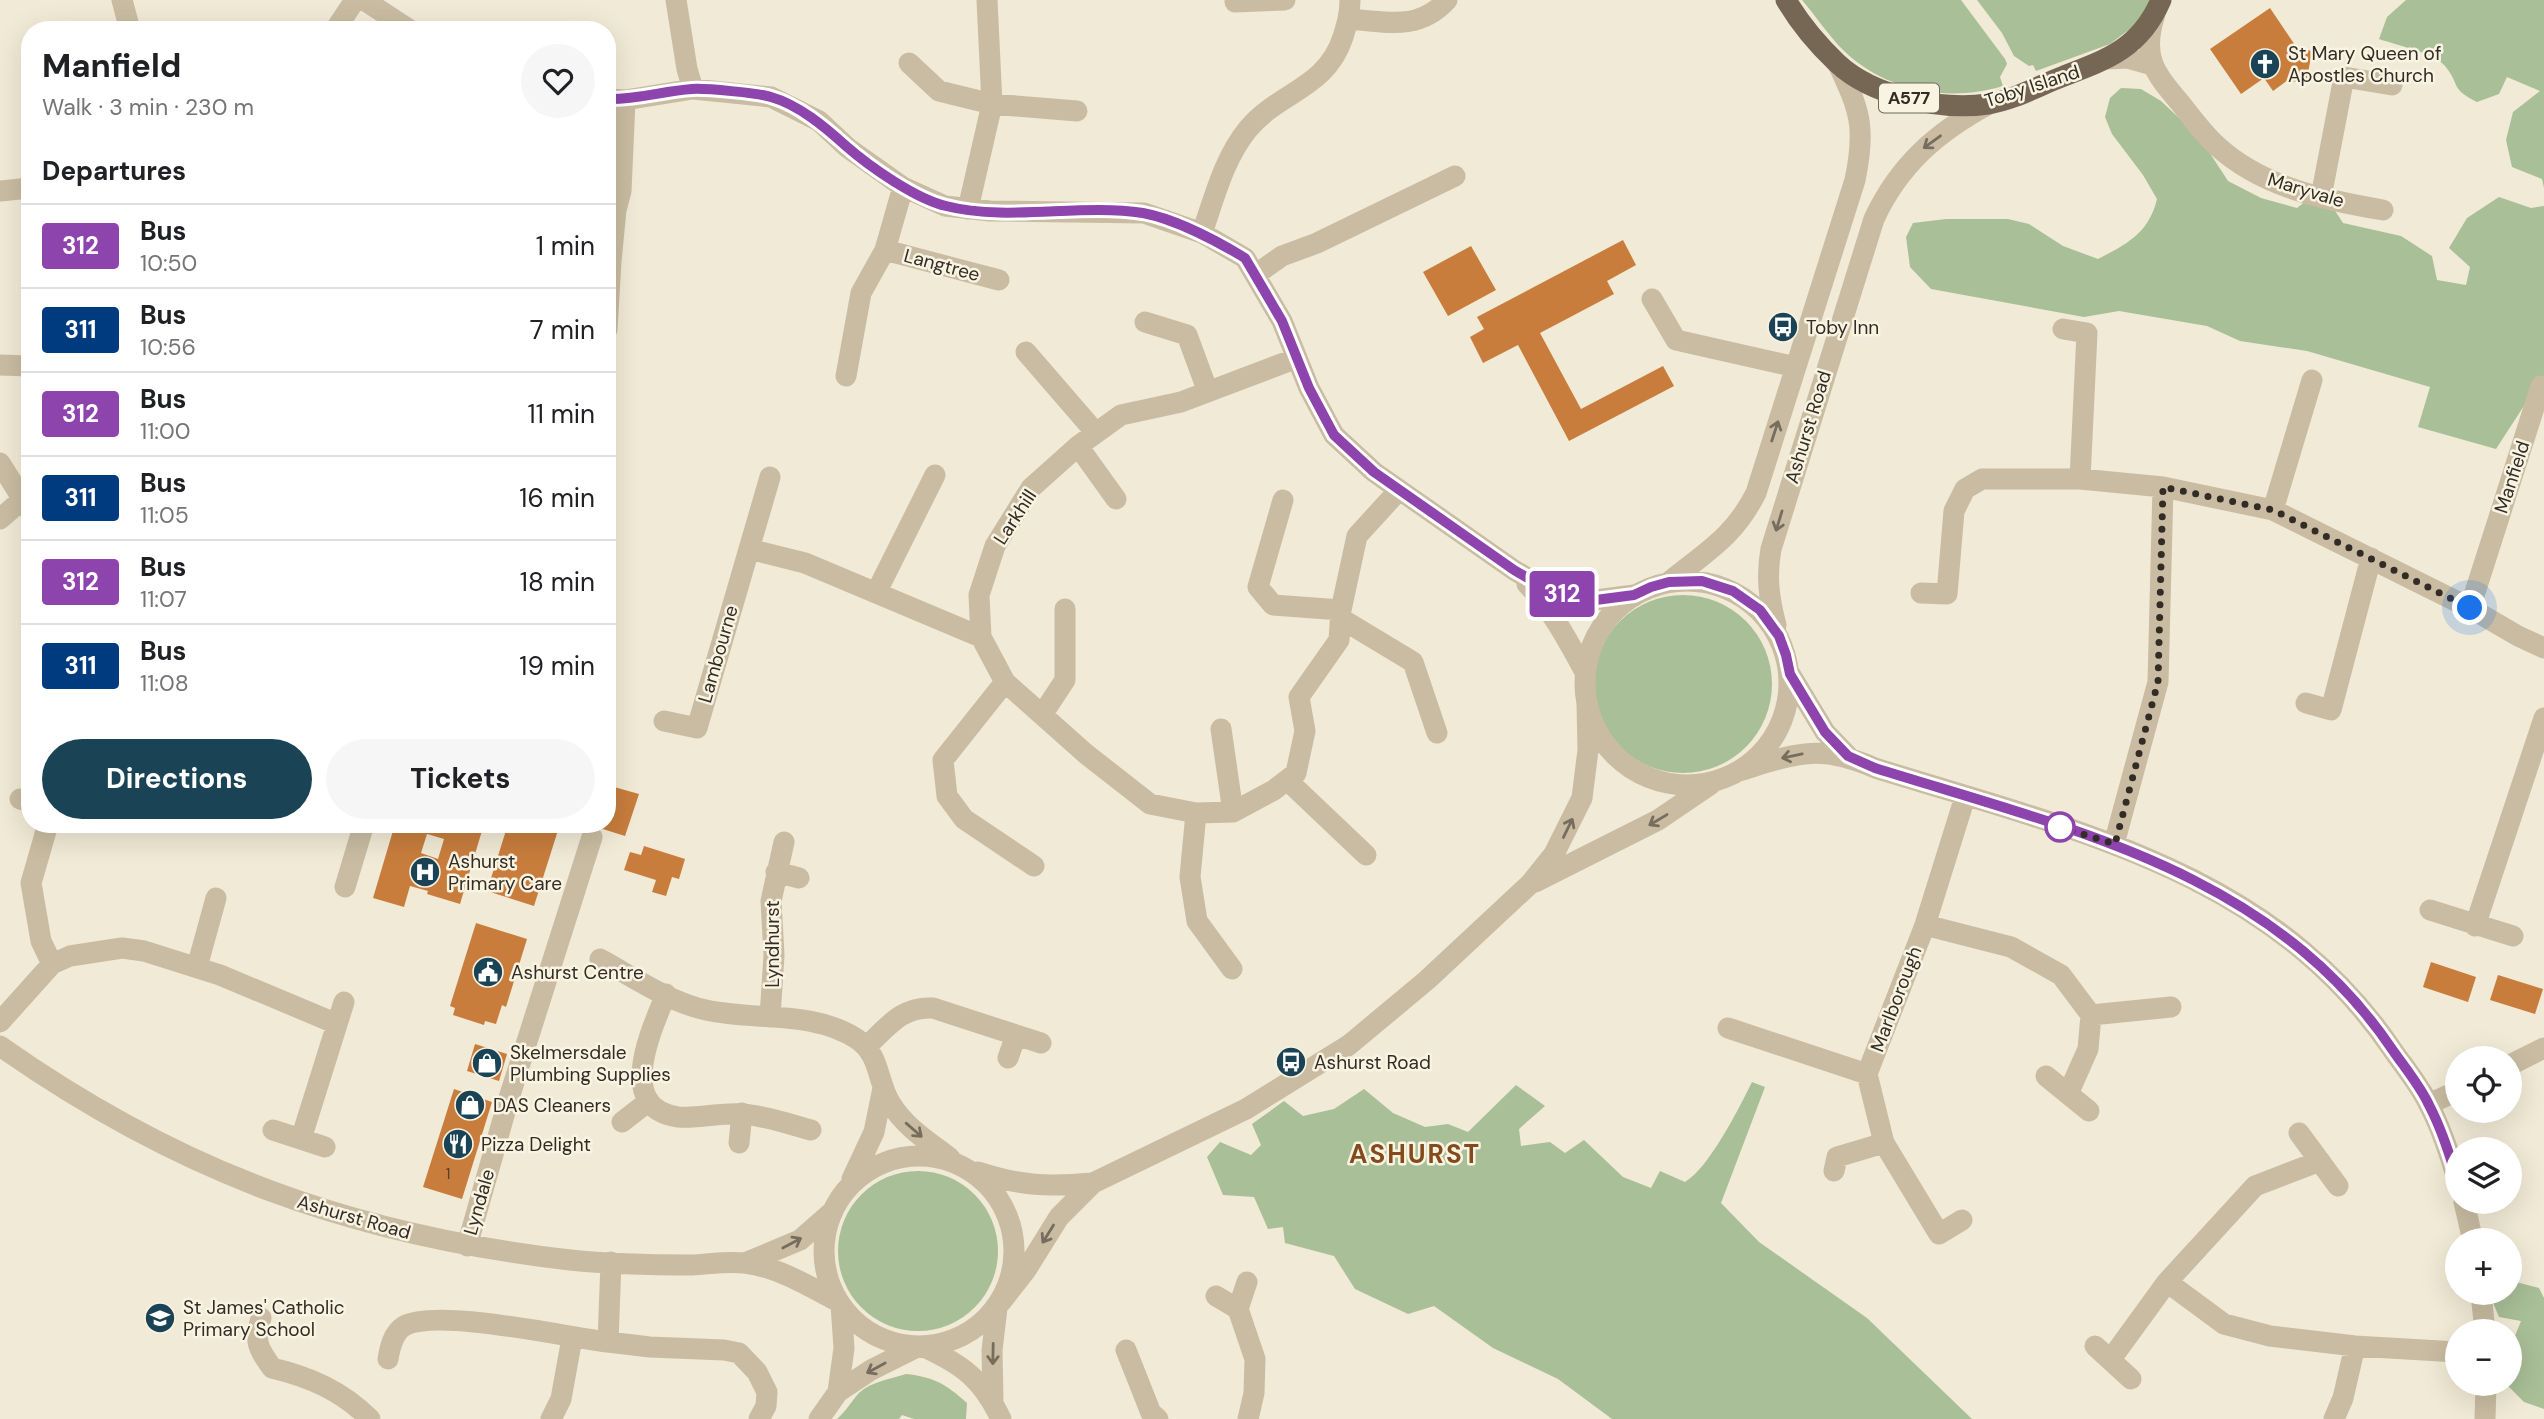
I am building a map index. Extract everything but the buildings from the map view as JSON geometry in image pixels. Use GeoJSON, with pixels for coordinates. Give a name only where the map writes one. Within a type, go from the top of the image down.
{"type":"FeatureCollection","features":[{"type":"Feature","properties":{"kind":"main road","name":"Toby Island"},"geometry":{"type":"LineString","coordinates":[[1788,4],[1838,64],[1868,83],[1898,95],[1951,105],[1998,101],[2107,60],[2126,49],[2158,7]]}},
{"type":"Feature","properties":{"kind":"street"},"geometry":{"type":"LineString","coordinates":[[122,0],[128,21]]}},
{"type":"Feature","properties":{"kind":"street"},"geometry":{"type":"LineString","coordinates":[[341,21],[355,0]]}},
{"type":"Feature","properties":{"kind":"street"},"geometry":{"type":"LineString","coordinates":[[364,0],[396,21]]}},
{"type":"Feature","properties":{"kind":"street"},"geometry":{"type":"LineString","coordinates":[[676,0],[687,69],[693,89]]}},
{"type":"Feature","properties":{"kind":"street"},"geometry":{"type":"LineString","coordinates":[[968,209],[992,104],[987,0]]}},
{"type":"Feature","properties":{"kind":"street"},"geometry":{"type":"LineString","coordinates":[[1235,2],[1285,0]]}},
{"type":"Feature","properties":{"kind":"street"},"geometry":{"type":"LineString","coordinates":[[1202,233],[1234,149],[1248,128],[1270,109],[1318,78],[1329,67],[1338,52],[1349,9],[1411,22],[1436,12],[1447,0]]}},
{"type":"Feature","properties":{"kind":"street"},"geometry":{"type":"LineString","coordinates":[[2107,60],[2127,58],[2152,65],[2149,33],[2158,7]]}},
{"type":"Feature","properties":{"kind":"street"},"geometry":{"type":"LineString","coordinates":[[909,64],[939,90],[992,104],[1077,111]]}},
{"type":"Feature","properties":{"kind":"street","name":"Ashurst Road"},"geometry":{"type":"LineString","coordinates":[[1669,582],[1728,536],[1756,493],[1855,180],[1860,154],[1861,127],[1856,102],[1838,64]]}},
{"type":"Feature","properties":{"kind":"street","name":"Maryvale"},"geometry":{"type":"LineString","coordinates":[[2152,65],[2215,144],[2235,160],[2287,188],[2383,210]]}},
{"type":"Feature","properties":{"kind":"street"},"geometry":{"type":"LineString","coordinates":[[2320,197],[2344,77],[2392,85]]}},
{"type":"Feature","properties":{"kind":"street"},"geometry":{"type":"LineString","coordinates":[[616,210],[621,191],[616,100],[693,89],[771,97],[819,121],[849,148],[904,187],[945,206],[990,211],[1144,213],[1202,233],[1245,258],[1282,321],[1309,388],[1334,435],[1374,472],[1514,570],[1552,592],[1588,601],[1634,595]]}},
{"type":"Feature","properties":{"kind":"street","name":"Ashurst Road"},"geometry":{"type":"LineString","coordinates":[[1779,636],[1770,604],[1767,572],[1771,549],[1874,219],[1887,192],[1921,150],[1972,113],[1998,101]]}},
{"type":"Feature","properties":{"kind":"street"},"geometry":{"type":"LineString","coordinates":[[1255,275],[1282,256],[1317,243],[1455,176]]}},
{"type":"Feature","properties":{"kind":"street"},"geometry":{"type":"LineString","coordinates":[[846,376],[861,293],[885,250],[904,187]]}},
{"type":"Feature","properties":{"kind":"street"},"geometry":{"type":"LineString","coordinates":[[0,191],[21,189]]}},
{"type":"Feature","properties":{"kind":"street","name":"Langtree"},"geometry":{"type":"LineString","coordinates":[[885,250],[999,280]]}},
{"type":"Feature","properties":{"kind":"street"},"geometry":{"type":"LineString","coordinates":[[1652,299],[1676,340],[1758,360],[1796,366]]}},
{"type":"Feature","properties":{"kind":"street"},"geometry":{"type":"LineString","coordinates":[[1145,321],[1187,335],[1208,392]]}},
{"type":"Feature","properties":{"kind":"street"},"geometry":{"type":"LineString","coordinates":[[2063,329],[2087,333],[2081,478]]}},
{"type":"Feature","properties":{"kind":"street"},"geometry":{"type":"LineString","coordinates":[[1026,352],[1096,433]]}},
{"type":"Feature","properties":{"kind":"street","name":"Larkhill"},"geometry":{"type":"LineString","coordinates":[[1287,780],[1275,790],[1233,812],[1196,813],[1150,804],[1086,754],[1005,682],[981,637],[979,595],[995,546],[1031,488],[1078,446],[1121,415],[1181,402],[1297,358]]}},
{"type":"Feature","properties":{"kind":"street"},"geometry":{"type":"LineString","coordinates":[[0,365],[21,366]]}},
{"type":"Feature","properties":{"kind":"street"},"geometry":{"type":"LineString","coordinates":[[2273,510],[2312,380]]}},
{"type":"Feature","properties":{"kind":"street","name":"Manfield"},"geometry":{"type":"LineString","coordinates":[[2470,608],[2542,386]]}},
{"type":"Feature","properties":{"kind":"street"},"geometry":{"type":"LineString","coordinates":[[1078,446],[1116,499]]}},
{"type":"Feature","properties":{"kind":"street"},"geometry":{"type":"LineString","coordinates":[[0,463],[21,488]]}},
{"type":"Feature","properties":{"kind":"street"},"geometry":{"type":"LineString","coordinates":[[876,593],[936,475]]}},
{"type":"Feature","properties":{"kind":"street","name":"Lambourne"},"geometry":{"type":"LineString","coordinates":[[664,721],[697,728],[770,477]]}},
{"type":"Feature","properties":{"kind":"street"},"geometry":{"type":"LineString","coordinates":[[1921,593],[1947,594],[1954,511],[1965,489],[1982,479],[2081,478],[2163,487],[2273,510],[2470,608],[2544,649]]}},
{"type":"Feature","properties":{"kind":"street"},"geometry":{"type":"LineString","coordinates":[[2115,844],[2158,682],[2163,487]]}},
{"type":"Feature","properties":{"kind":"street"},"geometry":{"type":"LineString","coordinates":[[1366,855],[1287,780],[1296,772],[1305,732],[1299,696],[1339,640],[1340,614],[1357,536],[1399,490]]}},
{"type":"Feature","properties":{"kind":"street"},"geometry":{"type":"LineString","coordinates":[[0,519],[21,495]]}},
{"type":"Feature","properties":{"kind":"street"},"geometry":{"type":"LineString","coordinates":[[1283,500],[1258,587],[1273,605],[1340,614],[1413,662],[1437,733]]}},
{"type":"Feature","properties":{"kind":"street"},"geometry":{"type":"LineString","coordinates":[[749,549],[805,563],[981,637]]}},
{"type":"Feature","properties":{"kind":"street"},"geometry":{"type":"LineString","coordinates":[[2306,702],[2331,710],[2371,558]]}},
{"type":"Feature","properties":{"kind":"street"},"geometry":{"type":"LineString","coordinates":[[1514,570],[1543,601],[1585,672]]}},
{"type":"Feature","properties":{"kind":"street"},"geometry":{"type":"LineString","coordinates":[[819,1419],[838,1392],[871,1370],[920,1347],[952,1341],[977,1328],[1026,1270],[1059,1217],[1093,1182],[1246,1109],[1349,1045],[1427,980],[1530,884],[1554,854],[1581,798],[1588,750],[1585,672],[1593,642],[1610,615],[1634,595],[1669,582],[1702,581],[1733,591],[1760,610],[1779,636],[1790,674],[1788,703],[1778,730],[1761,754],[1739,771]]}},
{"type":"Feature","properties":{"kind":"street"},"geometry":{"type":"LineString","coordinates":[[1042,715],[1065,680],[1065,609]]}},
{"type":"Feature","properties":{"kind":"street"},"geometry":{"type":"LineString","coordinates":[[1790,674],[1825,732],[1848,756]]}},
{"type":"Feature","properties":{"kind":"street"},"geometry":{"type":"LineString","coordinates":[[1005,682],[943,760],[947,796],[964,819],[1034,866]]}},
{"type":"Feature","properties":{"kind":"street"},"geometry":{"type":"LineString","coordinates":[[1587,704],[1599,735],[1620,761],[1649,778],[1682,785],[1715,781]]}},
{"type":"Feature","properties":{"kind":"street"},"geometry":{"type":"LineString","coordinates":[[2475,926],[2544,718]]}},
{"type":"Feature","properties":{"kind":"street"},"geometry":{"type":"LineString","coordinates":[[1221,729],[1233,812]]}},
{"type":"Feature","properties":{"kind":"street"},"geometry":{"type":"LineString","coordinates":[[1530,884],[1570,867],[1658,820],[1715,781],[1739,771],[1803,754],[1825,752],[1848,756],[1875,768],[2115,844],[2216,890],[2262,918],[2332,977],[2384,1037],[2429,1104],[2445,1147]]}},
{"type":"Feature","properties":{"kind":"street","name":"Marlborough"},"geometry":{"type":"LineString","coordinates":[[1962,1220],[1939,1234],[1884,1143],[1867,1074],[1925,925],[1965,796]]}},
{"type":"Feature","properties":{"kind":"street"},"geometry":{"type":"LineString","coordinates":[[1196,813],[1191,877],[1197,921],[1232,969]]}},
{"type":"Feature","properties":{"kind":"street"},"geometry":{"type":"LineString","coordinates":[[45,833],[31,883],[41,941],[52,964]]}},
{"type":"Feature","properties":{"kind":"street"},"geometry":{"type":"LineString","coordinates":[[345,887],[361,833]]}},
{"type":"Feature","properties":{"kind":"street","name":"Lyndale"},"geometry":{"type":"LineString","coordinates":[[467,1246],[505,1110],[592,837]]}},
{"type":"Feature","properties":{"kind":"street","name":"Lyndhurst"},"geometry":{"type":"LineString","coordinates":[[771,1017],[774,955],[771,901],[784,842]]}},
{"type":"Feature","properties":{"kind":"street","name":"Lyndhurst"},"geometry":{"type":"LineString","coordinates":[[776,872],[799,878]]}},
{"type":"Feature","properties":{"kind":"street"},"geometry":{"type":"LineString","coordinates":[[197,968],[216,898]]}},
{"type":"Feature","properties":{"kind":"street"},"geometry":{"type":"LineString","coordinates":[[2430,910],[2513,936]]}},
{"type":"Feature","properties":{"kind":"street","name":"Marlborough"},"geometry":{"type":"LineString","coordinates":[[1925,925],[2011,947],[2061,975],[2091,1015]]}},
{"type":"Feature","properties":{"kind":"street"},"geometry":{"type":"LineString","coordinates":[[0,1022],[52,964],[70,956],[122,948],[144,951],[197,968],[337,1024]]}},
{"type":"Feature","properties":{"kind":"street","name":"Lyndhurst"},"geometry":{"type":"LineString","coordinates":[[600,959],[666,994],[703,1009],[798,1020],[834,1029],[858,1040],[866,1047]]}},
{"type":"Feature","properties":{"kind":"street"},"geometry":{"type":"LineString","coordinates":[[666,994],[642,1062],[642,1081],[649,1101],[655,1108],[674,1116],[742,1114],[811,1130]]}},
{"type":"Feature","properties":{"kind":"street"},"geometry":{"type":"LineString","coordinates":[[301,1139],[344,1002]]}},
{"type":"Feature","properties":{"kind":"street"},"geometry":{"type":"LineString","coordinates":[[997,1410],[992,1350],[999,1305],[1013,1274],[1015,1243],[1007,1213],[990,1187],[912,1129],[899,1115],[889,1102],[880,1072],[866,1047],[897,1018],[908,1010],[920,1007],[933,1008],[1041,1043]]}},
{"type":"Feature","properties":{"kind":"street"},"geometry":{"type":"LineString","coordinates":[[2068,1094],[2088,1049],[2091,1015],[2171,1007]]}},
{"type":"Feature","properties":{"kind":"street","name":"Marlborough"},"geometry":{"type":"LineString","coordinates":[[1728,1028],[1867,1074]]}},
{"type":"Feature","properties":{"kind":"street"},"geometry":{"type":"LineString","coordinates":[[1008,1058],[1016,1035]]}},
{"type":"Feature","properties":{"kind":"street","name":"Ashurst Road"},"geometry":{"type":"LineString","coordinates":[[0,1046],[92,1106],[188,1157],[272,1192],[360,1221],[467,1246],[572,1260],[689,1265],[745,1263],[791,1277],[839,1303]]}},
{"type":"Feature","properties":{"kind":"street"},"geometry":{"type":"LineString","coordinates":[[2522,1059],[2544,1048]]}},
{"type":"Feature","properties":{"kind":"street"},"geometry":{"type":"LineString","coordinates":[[2046,1076],[2089,1111]]}},
{"type":"Feature","properties":{"kind":"street"},"geometry":{"type":"LineString","coordinates":[[838,1392],[844,1348],[839,1303],[826,1270],[824,1241],[832,1212],[865,1155],[874,1132],[883,1086]]}},
{"type":"Feature","properties":{"kind":"street"},"geometry":{"type":"LineString","coordinates":[[2429,1104],[2445,1097]]}},
{"type":"Feature","properties":{"kind":"street"},"geometry":{"type":"LineString","coordinates":[[622,1122],[649,1101]]}},
{"type":"Feature","properties":{"kind":"street"},"geometry":{"type":"LineString","coordinates":[[739,1143],[742,1114]]}},
{"type":"Feature","properties":{"kind":"street"},"geometry":{"type":"LineString","coordinates":[[273,1130],[325,1147]]}},
{"type":"Feature","properties":{"kind":"street"},"geometry":{"type":"LineString","coordinates":[[2299,1133],[2338,1186]]}},
{"type":"Feature","properties":{"kind":"street"},"geometry":{"type":"LineString","coordinates":[[1834,1171],[1837,1157],[1884,1143]]}},
{"type":"Feature","properties":{"kind":"street"},"geometry":{"type":"LineString","coordinates":[[848,1187],[871,1169],[898,1158],[928,1155],[1015,1183],[1038,1186],[1093,1182]]}},
{"type":"Feature","properties":{"kind":"street"},"geometry":{"type":"LineString","coordinates":[[2131,1379],[2103,1352],[2255,1186],[2320,1161]]}},
{"type":"Feature","properties":{"kind":"street","name":"Ashurst Road"},"geometry":{"type":"LineString","coordinates":[[745,1263],[800,1240],[832,1212]]}},
{"type":"Feature","properties":{"kind":"street"},"geometry":{"type":"LineString","coordinates":[[608,1342],[611,1262]]}},
{"type":"Feature","properties":{"kind":"street"},"geometry":{"type":"LineString","coordinates":[[1247,1282],[1238,1309],[1255,1359],[1254,1393],[1248,1419]]}},
{"type":"Feature","properties":{"kind":"street"},"geometry":{"type":"LineString","coordinates":[[2167,1282],[2224,1324],[2270,1336],[2355,1346],[2445,1351]]}},
{"type":"Feature","properties":{"kind":"street"},"geometry":{"type":"LineString","coordinates":[[1216,1296],[1238,1309]]}},
{"type":"Feature","properties":{"kind":"street"},"geometry":{"type":"LineString","coordinates":[[839,1303],[862,1327],[889,1342],[920,1347],[963,1367],[976,1378],[997,1410]]}},
{"type":"Feature","properties":{"kind":"street"},"geometry":{"type":"LineString","coordinates":[[261,1318],[256,1335],[258,1349],[272,1368],[309,1378],[342,1395],[370,1419]]}},
{"type":"Feature","properties":{"kind":"street"},"geometry":{"type":"LineString","coordinates":[[388,1359],[390,1346],[398,1331],[411,1324],[437,1320],[471,1321],[650,1348],[724,1350],[739,1353],[757,1372],[767,1392],[766,1406],[759,1419]]}},
{"type":"Feature","properties":{"kind":"street"},"geometry":{"type":"LineString","coordinates":[[551,1419],[561,1399],[572,1338]]}},
{"type":"Feature","properties":{"kind":"street"},"geometry":{"type":"LineString","coordinates":[[2334,1419],[2343,1398],[2355,1346]]}},
{"type":"Feature","properties":{"kind":"street"},"geometry":{"type":"LineString","coordinates":[[1126,1350],[1152,1413],[1158,1419]]}},
{"type":"Feature","properties":{"kind":"street"},"geometry":{"type":"LineString","coordinates":[[2485,1419],[2486,1396]]}},
{"type":"Feature","properties":{"kind":"green space"},"geometry":{"type":"Polygon","coordinates":[[[1802,0],[1961,0],[2005,59],[2007,64],[2000,77],[2003,86],[1982,91],[1939,93],[1898,84],[1860,64],[1843,50],[1802,0]]]}},
{"type":"Feature","properties":{"kind":"green space"},"geometry":{"type":"Polygon","coordinates":[[[1977,0],[2152,0],[2135,25],[2110,44],[2036,71],[2033,65],[2029,66],[2014,56],[2002,33],[1977,0]]]}},
{"type":"Feature","properties":{"kind":"green space"},"geometry":{"type":"Polygon","coordinates":[[[2406,0],[2544,0],[2544,188],[2542,179],[2512,167],[2506,140],[2513,112],[2540,91],[2507,77],[2499,94],[2477,102],[2462,93],[2440,61],[2379,39],[2387,17],[2406,0]]]}},
{"type":"Feature","properties":{"kind":"green space"},"geometry":{"type":"Polygon","coordinates":[[[2121,88],[2141,89],[2161,101],[2200,138],[2228,181],[2261,198],[2297,208],[2306,201],[2332,206],[2343,223],[2401,236],[2432,256],[2437,280],[2466,285],[2470,267],[2449,248],[2467,218],[2499,197],[2531,208],[2544,206],[2544,382],[2540,381],[2496,449],[2418,427],[2430,387],[2307,351],[2240,341],[2207,326],[2119,311],[2084,317],[1931,289],[1910,267],[1906,237],[1913,223],[1946,219],[2008,219],[2029,224],[2063,246],[2098,259],[2135,236],[2148,221],[2157,199],[2143,175],[2112,134],[2105,117],[2110,98],[2121,88]]]}},
{"type":"Feature","properties":{"kind":"green space"},"geometry":{"type":"Polygon","coordinates":[[[1683,595],[1717,602],[1746,621],[1765,650],[1772,684],[1765,718],[1746,747],[1717,766],[1683,773],[1649,766],[1620,747],[1601,718],[1594,684],[1601,650],[1620,621],[1649,602],[1683,595]]]}},
{"type":"Feature","properties":{"kind":"green space"},"geometry":{"type":"Polygon","coordinates":[[[1752,1082],[1765,1087],[1721,1203],[1759,1242],[1867,1318],[1972,1419],[1612,1419],[1558,1379],[1493,1348],[1434,1306],[1408,1314],[1355,1289],[1334,1256],[1285,1243],[1283,1227],[1268,1229],[1254,1197],[1223,1195],[1207,1157],[1220,1142],[1251,1155],[1261,1145],[1252,1124],[1284,1101],[1303,1116],[1334,1109],[1364,1089],[1393,1113],[1425,1127],[1448,1124],[1468,1132],[1516,1085],[1545,1106],[1519,1129],[1521,1146],[1550,1142],[1565,1153],[1584,1140],[1623,1177],[1651,1188],[1660,1171],[1685,1182],[1694,1175],[1723,1136],[1752,1082]]]}},
{"type":"Feature","properties":{"kind":"green space"},"geometry":{"type":"Polygon","coordinates":[[[918,1171],[949,1177],[975,1194],[992,1220],[998,1251],[992,1282],[975,1308],[949,1325],[918,1331],[887,1325],[861,1308],[844,1282],[838,1251],[844,1220],[861,1194],[887,1177],[918,1171]]]}},
{"type":"Feature","properties":{"kind":"green space"},"geometry":{"type":"Polygon","coordinates":[[[2522,1284],[2539,1288],[2544,1298],[2544,1409],[2524,1402],[2518,1396],[2522,1396],[2522,1319],[2499,1317],[2494,1305],[2522,1305],[2522,1284]]]}},
{"type":"Feature","properties":{"kind":"green space"},"geometry":{"type":"Polygon","coordinates":[[[906,1374],[932,1379],[953,1391],[967,1403],[966,1419],[914,1419],[902,1415],[899,1419],[837,1419],[864,1389],[906,1374]]]}},
{"type":"Feature","properties":{"kind":"bus line","name":"312"},"geometry":{"type":"LineString","coordinates":[[616,100],[693,89],[771,97],[819,121],[849,148],[904,187],[945,206],[990,211],[1144,213],[1202,233],[1235,251],[1245,258],[1282,321],[1309,388],[1334,435],[1374,472],[1514,570],[1552,592],[1588,601],[1634,595],[1669,582],[1702,581],[1733,591],[1760,610],[1779,636],[1790,674],[1825,732],[1848,756],[1875,768],[2115,844],[2216,890],[2262,918],[2332,977],[2356,1002],[2384,1037],[2429,1104],[2445,1146]]}},
{"type":"Feature","properties":{"kind":"place","name":"St Mary Queen of Apostles Church"},"geometry":{"type":"Point","coordinates":[2265,64]}},
{"type":"Feature","properties":{"kind":"place","name":"Toby Inn"},"geometry":{"type":"Point","coordinates":[1783,327]}},
{"type":"Feature","properties":{"kind":"place","name":"Ashurst Primary Care"},"geometry":{"type":"Point","coordinates":[425,872]}},
{"type":"Feature","properties":{"kind":"place","name":"Ashurst Centre"},"geometry":{"type":"Point","coordinates":[488,972]}},
{"type":"Feature","properties":{"kind":"place","name":"Ashurst Road"},"geometry":{"type":"Point","coordinates":[1291,1062]}},
{"type":"Feature","properties":{"kind":"place","name":"Skelmersdale Plumbing Supplies"},"geometry":{"type":"Point","coordinates":[487,1063]}},
{"type":"Feature","properties":{"kind":"place","name":"DAS Cleaners"},"geometry":{"type":"Point","coordinates":[470,1105]}},
{"type":"Feature","properties":{"kind":"place","name":"Pizza Delight"},"geometry":{"type":"Point","coordinates":[458,1144]}},
{"type":"Feature","properties":{"kind":"place","name":"St James' Catholic Primary School"},"geometry":{"type":"Point","coordinates":[160,1318]}},
{"type":"Feature","properties":{"kind":"district","name":"ASHURST"},"geometry":{"type":"Point","coordinates":[1415,1154]}},
{"type":"Feature","properties":{"kind":"route"},"geometry":{"type":"LineString","coordinates":[[2060,827],[2115,844],[2158,682],[2163,487],[2273,510],[2470,608]]}}]}
